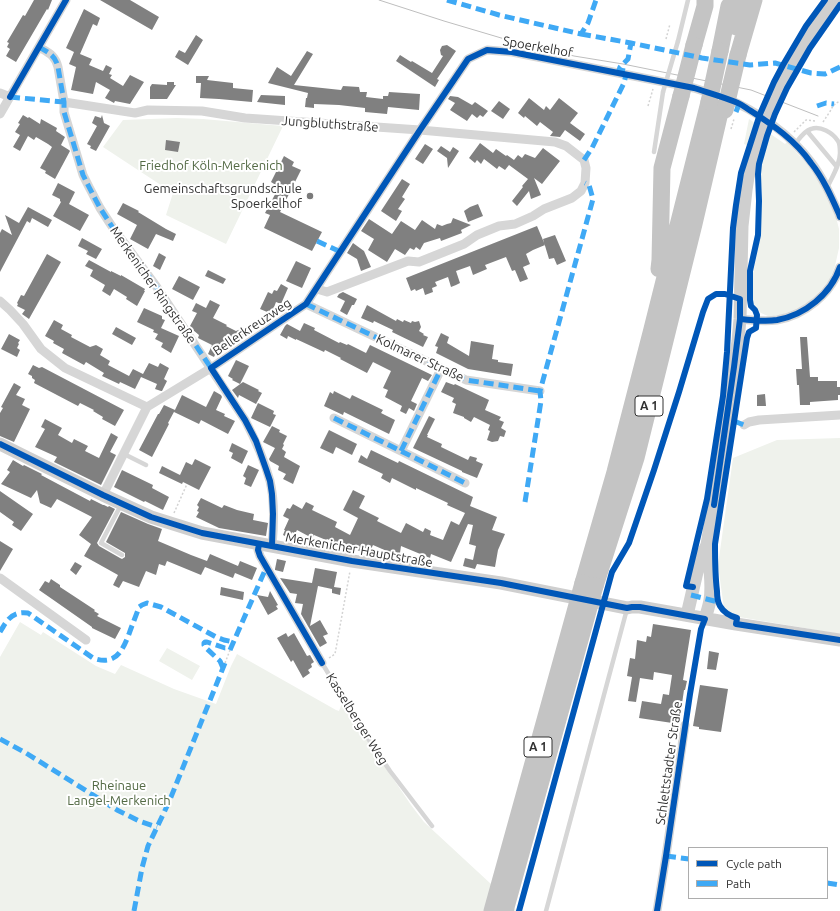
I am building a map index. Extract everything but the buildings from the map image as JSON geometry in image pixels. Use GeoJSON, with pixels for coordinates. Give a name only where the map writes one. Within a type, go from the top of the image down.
{"type":"FeatureCollection","features":[{"type":"Feature","properties":{"kind":"highway","name":"A 1"},"geometry":{"type":"LineString","coordinates":[[730,0],[730,53]]}},
{"type":"Feature","properties":{"kind":"highway","name":"A 1"},"geometry":{"type":"LineString","coordinates":[[505,911],[589,584],[615,472],[651,334],[722,109],[730,53],[741,0]]}},
{"type":"Feature","properties":{"kind":"highway"},"geometry":{"type":"LineString","coordinates":[[730,53],[754,0]]}},
{"type":"Feature","properties":{"kind":"highway","name":"A 1"},"geometry":{"type":"LineString","coordinates":[[651,334],[660,260],[662,168],[705,3]]}},
{"type":"Feature","properties":{"kind":"highway","name":"A 1"},"geometry":{"type":"LineString","coordinates":[[492,911],[589,584],[636,458],[724,128],[722,109]]}},
{"type":"Feature","properties":{"kind":"street"},"geometry":{"type":"LineString","coordinates":[[0,114],[66,0]]}},
{"type":"Feature","properties":{"kind":"street","name":"Schlettstadter Straße"},"geometry":{"type":"LineString","coordinates":[[687,615],[700,559],[706,545],[728,414],[740,319],[742,226],[746,190],[751,166],[767,114],[781,83],[803,45],[834,0]]}},
{"type":"Feature","properties":{"kind":"street","name":"Merkenicher Ringstraße"},"geometry":{"type":"LineString","coordinates":[[39,47],[54,56],[57,61],[64,102],[64,112],[83,174],[100,208],[156,286],[245,420],[256,441],[270,481],[273,507],[272,546]]}},
{"type":"Feature","properties":{"kind":"street","name":"Spoerkelhof"},"geometry":{"type":"LineString","coordinates":[[306,304],[420,130],[468,60],[487,50],[512,52],[694,88],[718,95],[739,104],[762,118],[789,138],[812,163],[827,188],[840,217]]}},
{"type":"Feature","properties":{"kind":"street"},"geometry":{"type":"LineString","coordinates":[[0,93],[10,97]]}},
{"type":"Feature","properties":{"kind":"street","name":"Jungbluthstraße"},"geometry":{"type":"LineString","coordinates":[[64,102],[135,113],[148,110],[202,110],[245,118],[420,130],[555,142],[566,146],[584,160],[586,168],[585,183],[581,191],[572,198],[544,209],[534,216],[514,224],[499,226],[478,235],[464,244],[419,262],[408,261],[327,292],[317,289]]}},
{"type":"Feature","properties":{"kind":"street"},"geometry":{"type":"LineString","coordinates":[[740,319],[765,321],[777,320],[800,312],[819,299],[826,292],[833,282],[840,267]]}},
{"type":"Feature","properties":{"kind":"street"},"geometry":{"type":"LineString","coordinates":[[0,301],[23,324],[41,349],[64,368],[147,408],[103,495]]}},
{"type":"Feature","properties":{"kind":"street","name":"Bellerkreuzweg"},"geometry":{"type":"LineString","coordinates":[[147,408],[306,304]]}},
{"type":"Feature","properties":{"kind":"street","name":"Kolmarer Straße"},"geometry":{"type":"LineString","coordinates":[[306,304],[466,380],[540,391]]}},
{"type":"Feature","properties":{"kind":"street"},"geometry":{"type":"LineString","coordinates":[[401,450],[441,369]]}},
{"type":"Feature","properties":{"kind":"street"},"geometry":{"type":"LineString","coordinates":[[744,425],[758,420],[840,415]]}},
{"type":"Feature","properties":{"kind":"street"},"geometry":{"type":"LineString","coordinates":[[334,418],[465,483]]}},
{"type":"Feature","properties":{"kind":"street","name":"Merkenicher Hauptstraße"},"geometry":{"type":"LineString","coordinates":[[0,444],[151,517],[202,533],[352,561],[501,584],[627,608],[640,607],[705,619],[840,640]]}},
{"type":"Feature","properties":{"kind":"street","name":"Kasselberger Weg"},"geometry":{"type":"LineString","coordinates":[[259,544],[258,550],[260,556],[322,663]]}},
{"type":"Feature","properties":{"kind":"street","name":"Schlettstadter Straße"},"geometry":{"type":"LineString","coordinates":[[705,619],[710,600],[711,587],[706,545]]}},
{"type":"Feature","properties":{"kind":"street"},"geometry":{"type":"LineString","coordinates":[[0,578],[86,640]]}},
{"type":"Feature","properties":{"kind":"street","name":"Schlettstadter Straße"},"geometry":{"type":"LineString","coordinates":[[658,911],[685,725]]}},
{"type":"Feature","properties":{"kind":"lane"},"geometry":{"type":"LineString","coordinates":[[654,152],[663,92],[678,42],[688,0]]}},
{"type":"Feature","properties":{"kind":"lane"},"geometry":{"type":"LineString","coordinates":[[795,144],[807,131],[813,128],[831,133],[837,140],[840,147],[840,155],[837,167],[827,188]]}},
{"type":"Feature","properties":{"kind":"lane"},"geometry":{"type":"LineString","coordinates":[[807,131],[837,167]]}},
{"type":"Feature","properties":{"kind":"lane"},"geometry":{"type":"LineString","coordinates":[[124,454],[146,465]]}},
{"type":"Feature","properties":{"kind":"lane"},"geometry":{"type":"LineString","coordinates":[[122,504],[101,543],[122,555]]}},
{"type":"Feature","properties":{"kind":"lane"},"geometry":{"type":"LineString","coordinates":[[546,911],[627,608]]}},
{"type":"Feature","properties":{"kind":"lane","name":"Schlettstadter Straße"},"geometry":{"type":"LineString","coordinates":[[685,725],[701,629],[705,619]]}},
{"type":"Feature","properties":{"kind":"lane","name":"Kasselberger Weg"},"geometry":{"type":"LineString","coordinates":[[322,663],[365,734],[390,771],[432,826]]}},
{"type":"Feature","properties":{"kind":"path"},"geometry":{"type":"LineString","coordinates":[[666,39],[670,24]]}},
{"type":"Feature","properties":{"kind":"path"},"geometry":{"type":"LineString","coordinates":[[648,106],[652,89]]}},
{"type":"Feature","properties":{"kind":"path"},"geometry":{"type":"LineString","coordinates":[[822,122],[834,104],[840,101]]}},
{"type":"Feature","properties":{"kind":"path"},"geometry":{"type":"LineString","coordinates":[[722,109],[724,128]]}},
{"type":"Feature","properties":{"kind":"path"},"geometry":{"type":"LineString","coordinates":[[169,523],[188,484]]}},
{"type":"Feature","properties":{"kind":"path"},"geometry":{"type":"LineString","coordinates":[[322,663],[335,654],[352,561]]}},
{"type":"Feature","properties":{"kind":"path"},"geometry":{"type":"LineString","coordinates":[[225,663],[230,650]]}},
{"type":"Feature","properties":{"kind":"green space","name":"Friedhof Köln-Merkenich"},"geometry":{"type":"Polygon","coordinates":[[[177,118],[283,126],[226,244],[166,215],[173,193],[103,147],[123,120],[177,118]]]}},
{"type":"Feature","properties":{"kind":"green space"},"geometry":{"type":"Polygon","coordinates":[[[749,119],[785,144],[787,142],[807,164],[819,182],[836,217],[839,229],[839,248],[830,279],[809,302],[784,314],[775,316],[768,316],[761,313],[754,307],[751,299],[753,273],[760,239],[762,192],[760,171],[764,153],[744,144],[749,119]]]}},
{"type":"Feature","properties":{"kind":"green space"},"geometry":{"type":"Polygon","coordinates":[[[840,438],[840,634],[739,617],[724,609],[718,565],[733,458],[777,440],[840,438]]]}},
{"type":"Feature","properties":{"kind":"green space","name":"Rheinaue Langel-Merkenich"},"geometry":{"type":"Polygon","coordinates":[[[20,622],[41,635],[43,632],[96,666],[115,674],[121,665],[174,689],[216,704],[237,654],[336,710],[339,711],[342,703],[424,822],[491,884],[517,911],[0,911],[0,657],[20,622]]]}},
{"type":"Feature","properties":{"kind":"green space"},"geometry":{"type":"Polygon","coordinates":[[[167,648],[200,666],[192,680],[159,661],[167,648]]]}},
{"type":"Feature","properties":{"kind":"tram line"},"geometry":{"type":"LineString","coordinates":[[379,0],[508,40],[574,56],[623,64],[751,90],[818,116]]}},
{"type":"Feature","properties":{"kind":"marked path"},"geometry":{"type":"LineString","coordinates":[[447,0],[499,15],[581,34],[588,23],[596,0]]}},
{"type":"Feature","properties":{"kind":"marked path"},"geometry":{"type":"LineString","coordinates":[[581,34],[702,58],[750,65],[775,63],[811,73],[825,74],[840,67]]}},
{"type":"Feature","properties":{"kind":"marked path"},"geometry":{"type":"LineString","coordinates":[[625,71],[619,70],[628,59],[631,43]]}},
{"type":"Feature","properties":{"kind":"marked path"},"geometry":{"type":"LineString","coordinates":[[39,47],[51,55],[57,63],[64,102],[64,112],[83,175],[100,208],[156,286],[213,371]]}},
{"type":"Feature","properties":{"kind":"marked path"},"geometry":{"type":"LineString","coordinates":[[584,160],[592,148],[624,83],[626,75]]}},
{"type":"Feature","properties":{"kind":"marked path"},"geometry":{"type":"LineString","coordinates":[[10,97],[64,102]]}},
{"type":"Feature","properties":{"kind":"marked path"},"geometry":{"type":"LineString","coordinates":[[817,106],[826,103],[834,104]]}},
{"type":"Feature","properties":{"kind":"marked path"},"geometry":{"type":"LineString","coordinates":[[736,112],[739,104]]}},
{"type":"Feature","properties":{"kind":"marked path"},"geometry":{"type":"LineString","coordinates":[[525,502],[541,401],[540,391],[593,199],[589,185],[585,183]]}},
{"type":"Feature","properties":{"kind":"marked path"},"geometry":{"type":"LineString","coordinates":[[317,241],[341,252]]}},
{"type":"Feature","properties":{"kind":"marked path"},"geometry":{"type":"LineString","coordinates":[[306,304],[466,380],[540,391]]}},
{"type":"Feature","properties":{"kind":"marked path"},"geometry":{"type":"LineString","coordinates":[[401,451],[441,369]]}},
{"type":"Feature","properties":{"kind":"marked path"},"geometry":{"type":"LineString","coordinates":[[334,418],[465,483]]}},
{"type":"Feature","properties":{"kind":"marked path"},"geometry":{"type":"LineString","coordinates":[[734,421],[744,425]]}},
{"type":"Feature","properties":{"kind":"marked path"},"geometry":{"type":"LineString","coordinates":[[230,650],[266,568]]}},
{"type":"Feature","properties":{"kind":"marked path"},"geometry":{"type":"LineString","coordinates":[[691,595],[718,602]]}},
{"type":"Feature","properties":{"kind":"marked path"},"geometry":{"type":"LineString","coordinates":[[0,632],[11,617],[18,613],[28,613],[93,658],[107,660],[117,656],[120,652],[124,646],[139,607],[147,603],[161,607],[216,637],[234,642]]}},
{"type":"Feature","properties":{"kind":"marked path"},"geometry":{"type":"LineString","coordinates":[[223,668],[220,661],[206,648],[204,643],[207,642],[225,648],[231,648]]}},
{"type":"Feature","properties":{"kind":"marked path"},"geometry":{"type":"LineString","coordinates":[[134,911],[142,868],[148,846],[169,802],[225,663]]}},
{"type":"Feature","properties":{"kind":"marked path"},"geometry":{"type":"LineString","coordinates":[[0,739],[26,753],[117,810],[139,821],[157,827]]}},
{"type":"Feature","properties":{"kind":"marked path"},"geometry":{"type":"LineString","coordinates":[[666,856],[688,859]]}},
{"type":"Feature","properties":{"kind":"marked path"},"geometry":{"type":"LineString","coordinates":[[828,883],[840,885]]}},
{"type":"Feature","properties":{"kind":"cycle path"},"geometry":{"type":"LineString","coordinates":[[10,97],[66,0]]}},
{"type":"Feature","properties":{"kind":"cycle path"},"geometry":{"type":"LineString","coordinates":[[693,587],[686,586],[707,499],[723,396],[727,352],[733,228],[741,173],[760,114],[774,82],[806,26],[825,0]]}},
{"type":"Feature","properties":{"kind":"cycle path"},"geometry":{"type":"LineString","coordinates":[[840,5],[810,48],[787,88],[775,114],[759,164],[758,235],[750,271],[750,300],[751,306],[757,315],[756,328],[749,332],[747,338],[715,544],[715,573],[718,600],[720,606],[725,612],[737,618],[736,624],[840,640]]}},
{"type":"Feature","properties":{"kind":"cycle path"},"geometry":{"type":"LineString","coordinates":[[272,546],[272,494],[266,469],[256,441],[245,420],[211,368],[306,304],[468,59],[487,50],[512,52],[694,88],[738,103],[776,128],[805,155],[830,194],[840,217]]}},
{"type":"Feature","properties":{"kind":"cycle path"},"geometry":{"type":"LineString","coordinates":[[740,319],[772,321],[787,317],[807,308],[816,302],[830,286],[840,267]]}},
{"type":"Feature","properties":{"kind":"cycle path"},"geometry":{"type":"LineString","coordinates":[[519,911],[612,572],[629,543],[654,470],[708,299],[716,294],[725,294],[740,299],[740,319],[714,505]]}},
{"type":"Feature","properties":{"kind":"cycle path"},"geometry":{"type":"LineString","coordinates":[[0,444],[151,517],[202,533],[352,561],[501,583],[627,608],[640,607],[705,619],[701,629],[690,694],[657,911]]}},
{"type":"Feature","properties":{"kind":"cycle path"},"geometry":{"type":"LineString","coordinates":[[259,544],[258,550],[260,556],[322,663]]}},
{"type":"Feature","properties":{"kind":"place","name":"Gemeinschaftsgrundschule Spoerkelhof"},"geometry":{"type":"Point","coordinates":[310,196]}}]}
